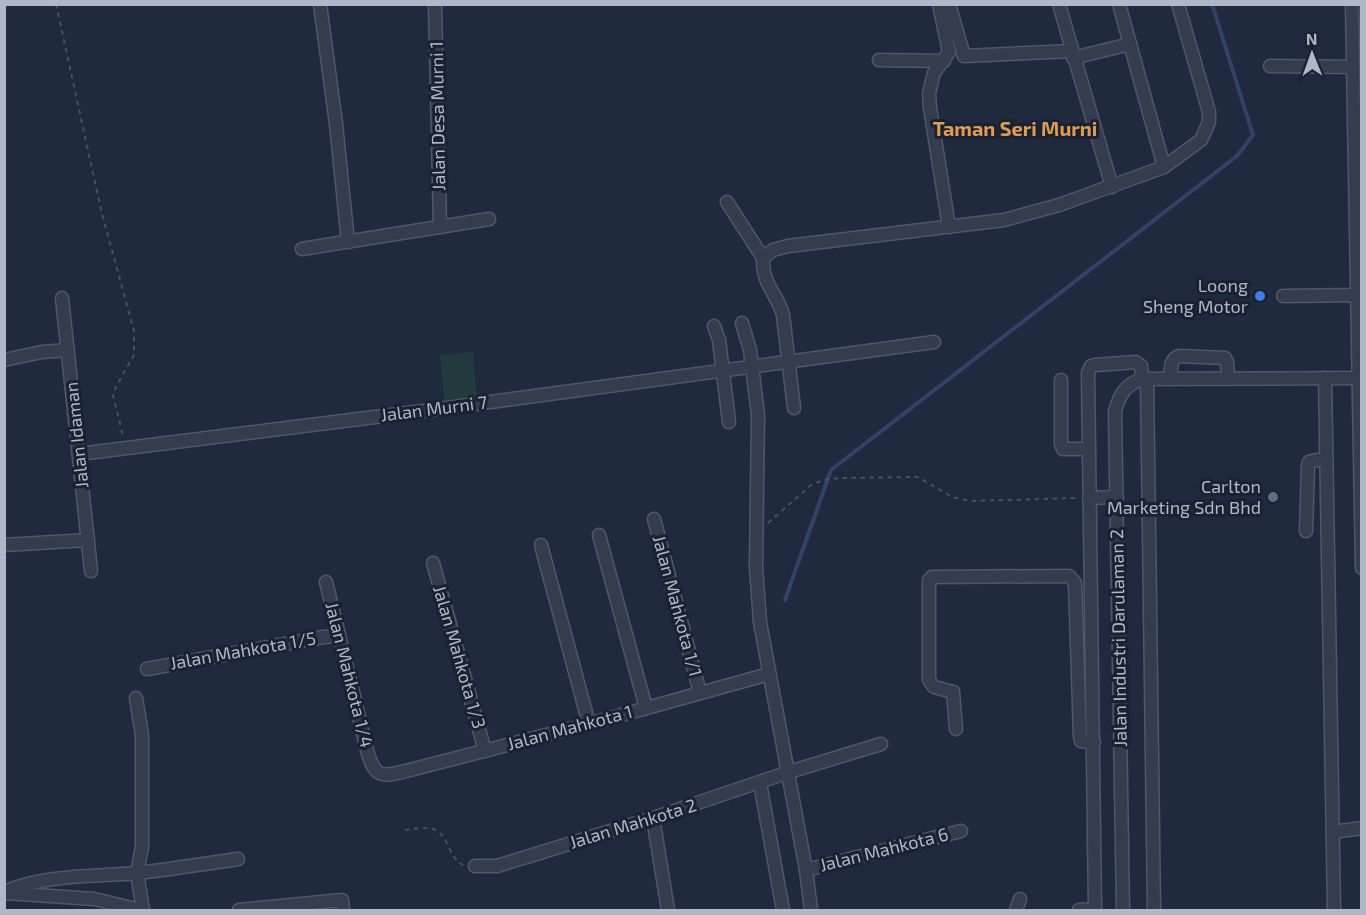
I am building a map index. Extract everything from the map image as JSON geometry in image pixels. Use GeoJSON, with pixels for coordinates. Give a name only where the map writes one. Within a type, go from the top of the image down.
{"type":"FeatureCollection","features":[{"type":"Feature","properties":{"kind":"street"},"geometry":{"type":"LineString","coordinates":[[320,4],[336,124],[348,242]]}},
{"type":"Feature","properties":{"kind":"street","name":"Jalan Desa Murni 1"},"geometry":{"type":"LineString","coordinates":[[435,4],[440,227]]}},
{"type":"Feature","properties":{"kind":"street"},"geometry":{"type":"LineString","coordinates":[[939,4],[949,46],[947,56],[934,73],[929,93],[932,126],[949,226]]}},
{"type":"Feature","properties":{"kind":"street"},"geometry":{"type":"LineString","coordinates":[[949,4],[964,56],[1072,55],[1130,44]]}},
{"type":"Feature","properties":{"kind":"street"},"geometry":{"type":"LineString","coordinates":[[1059,4],[1112,187]]}},
{"type":"Feature","properties":{"kind":"street"},"geometry":{"type":"LineString","coordinates":[[1119,4],[1164,167]]}},
{"type":"Feature","properties":{"kind":"street"},"geometry":{"type":"LineString","coordinates":[[763,258],[773,250],[788,246],[1032,214],[1164,167],[1201,140],[1209,122],[1209,112],[1178,4]]}},
{"type":"Feature","properties":{"kind":"street"},"geometry":{"type":"LineString","coordinates":[[1352,4],[1357,33],[1357,295],[1362,568]]}},
{"type":"Feature","properties":{"kind":"street"},"geometry":{"type":"LineString","coordinates":[[879,60],[944,61]]}},
{"type":"Feature","properties":{"kind":"street"},"geometry":{"type":"LineString","coordinates":[[1270,66],[1356,60]]}},
{"type":"Feature","properties":{"kind":"street"},"geometry":{"type":"LineString","coordinates":[[727,202],[763,258],[765,277],[780,305],[794,408]]}},
{"type":"Feature","properties":{"kind":"street"},"geometry":{"type":"LineString","coordinates":[[303,249],[489,219]]}},
{"type":"Feature","properties":{"kind":"street"},"geometry":{"type":"LineString","coordinates":[[1283,296],[1357,295]]}},
{"type":"Feature","properties":{"kind":"street","name":"Jalan Idaman"},"geometry":{"type":"LineString","coordinates":[[62,298],[91,571]]}},
{"type":"Feature","properties":{"kind":"street"},"geometry":{"type":"LineString","coordinates":[[742,323],[753,366],[758,415],[756,567],[760,622],[789,772],[811,910]]}},
{"type":"Feature","properties":{"kind":"street"},"geometry":{"type":"LineString","coordinates":[[714,326],[719,340],[729,422]]}},
{"type":"Feature","properties":{"kind":"street","name":"Jalan Murni 7"},"geometry":{"type":"LineString","coordinates":[[79,454],[934,342]]}},
{"type":"Feature","properties":{"kind":"street"},"geometry":{"type":"LineString","coordinates":[[4,360],[42,352],[68,350]]}},
{"type":"Feature","properties":{"kind":"street"},"geometry":{"type":"LineString","coordinates":[[1171,379],[1171,362],[1179,356],[1225,358],[1228,379]]}},
{"type":"Feature","properties":{"kind":"street"},"geometry":{"type":"LineString","coordinates":[[1079,910],[1095,910],[1088,373],[1091,366],[1137,362],[1141,366],[1145,379],[1154,910]]}},
{"type":"Feature","properties":{"kind":"street"},"geometry":{"type":"LineString","coordinates":[[1324,378],[1334,910]]}},
{"type":"Feature","properties":{"kind":"street"},"geometry":{"type":"LineString","coordinates":[[1145,379],[1358,378]]}},
{"type":"Feature","properties":{"kind":"street","name":"Jalan Industri Darulaman 2"},"geometry":{"type":"LineString","coordinates":[[1124,910],[1115,411],[1120,393],[1133,382],[1145,379]]}},
{"type":"Feature","properties":{"kind":"street"},"geometry":{"type":"LineString","coordinates":[[1061,380],[1061,444],[1063,449],[1089,449]]}},
{"type":"Feature","properties":{"kind":"street"},"geometry":{"type":"LineString","coordinates":[[1306,531],[1309,462],[1326,460]]}},
{"type":"Feature","properties":{"kind":"street"},"geometry":{"type":"LineString","coordinates":[[1089,498],[1117,497]]}},
{"type":"Feature","properties":{"kind":"street","name":"Jalan Mahkota 1/1"},"geometry":{"type":"LineString","coordinates":[[654,519],[700,693]]}},
{"type":"Feature","properties":{"kind":"street"},"geometry":{"type":"LineString","coordinates":[[599,535],[646,708]]}},
{"type":"Feature","properties":{"kind":"street"},"geometry":{"type":"LineString","coordinates":[[4,545],[88,540]]}},
{"type":"Feature","properties":{"kind":"street"},"geometry":{"type":"LineString","coordinates":[[541,545],[589,724]]}},
{"type":"Feature","properties":{"kind":"street","name":"Jalan Mahkota 1/3"},"geometry":{"type":"LineString","coordinates":[[433,563],[485,751]]}},
{"type":"Feature","properties":{"kind":"street"},"geometry":{"type":"LineString","coordinates":[[956,729],[953,692],[934,687],[929,680],[929,580],[932,577],[1069,576],[1075,583],[1080,737],[1082,741],[1094,742]]}},
{"type":"Feature","properties":{"kind":"street","name":"Jalan Mahkota 1/4"},"geometry":{"type":"LineString","coordinates":[[326,582],[372,768]]}},
{"type":"Feature","properties":{"kind":"street","name":"Jalan Mahkota 1/5"},"geometry":{"type":"LineString","coordinates":[[147,669],[339,636]]}},
{"type":"Feature","properties":{"kind":"street","name":"Jalan Mahkota 1"},"geometry":{"type":"LineString","coordinates":[[372,768],[379,773],[390,775],[589,724],[769,674]]}},
{"type":"Feature","properties":{"kind":"street"},"geometry":{"type":"LineString","coordinates":[[4,892],[141,910],[137,873],[142,847],[142,735],[136,699]]}},
{"type":"Feature","properties":{"kind":"street","name":"Jalan Mahkota 2"},"geometry":{"type":"LineString","coordinates":[[475,866],[497,866],[881,744]]}},
{"type":"Feature","properties":{"kind":"street"},"geometry":{"type":"LineString","coordinates":[[760,783],[783,910]]}},
{"type":"Feature","properties":{"kind":"street"},"geometry":{"type":"LineString","coordinates":[[653,818],[668,910]]}},
{"type":"Feature","properties":{"kind":"street"},"geometry":{"type":"LineString","coordinates":[[1334,832],[1362,828]]}},
{"type":"Feature","properties":{"kind":"street","name":"Jalan Mahkota 6"},"geometry":{"type":"LineString","coordinates":[[806,870],[961,831]]}},
{"type":"Feature","properties":{"kind":"street"},"geometry":{"type":"LineString","coordinates":[[4,892],[22,884],[39,881],[137,873],[238,860]]}},
{"type":"Feature","properties":{"kind":"street"},"geometry":{"type":"LineString","coordinates":[[239,910],[342,905]]}},
{"type":"Feature","properties":{"kind":"path"},"geometry":{"type":"LineString","coordinates":[[56,4],[101,210],[134,331],[134,356],[113,395],[126,448]]}},
{"type":"Feature","properties":{"kind":"path"},"geometry":{"type":"LineString","coordinates":[[757,534],[811,485],[823,480],[840,478],[918,477],[952,497],[971,501],[1089,498]]}},
{"type":"Feature","properties":{"kind":"path"},"geometry":{"type":"LineString","coordinates":[[405,830],[436,830],[460,864],[475,866]]}},
{"type":"Feature","properties":{"kind":"green space"},"geometry":{"type":"Polygon","coordinates":[[[473,352],[477,397],[444,400],[440,355],[473,352]]]}},
{"type":"Feature","properties":{"kind":"waterway"},"geometry":{"type":"LineString","coordinates":[[785,600],[831,470],[1237,156],[1253,135],[1212,4]]}},
{"type":"Feature","properties":{"kind":"place","name":"Loong Sheng Motor"},"geometry":{"type":"Point","coordinates":[1260,296]}},
{"type":"Feature","properties":{"kind":"place","name":"Carlton Marketing Sdn Bhd"},"geometry":{"type":"Point","coordinates":[1273,497]}},
{"type":"Feature","properties":{"kind":"district","name":"Taman Seri Murni"},"geometry":{"type":"Point","coordinates":[1015,129]}}]}
